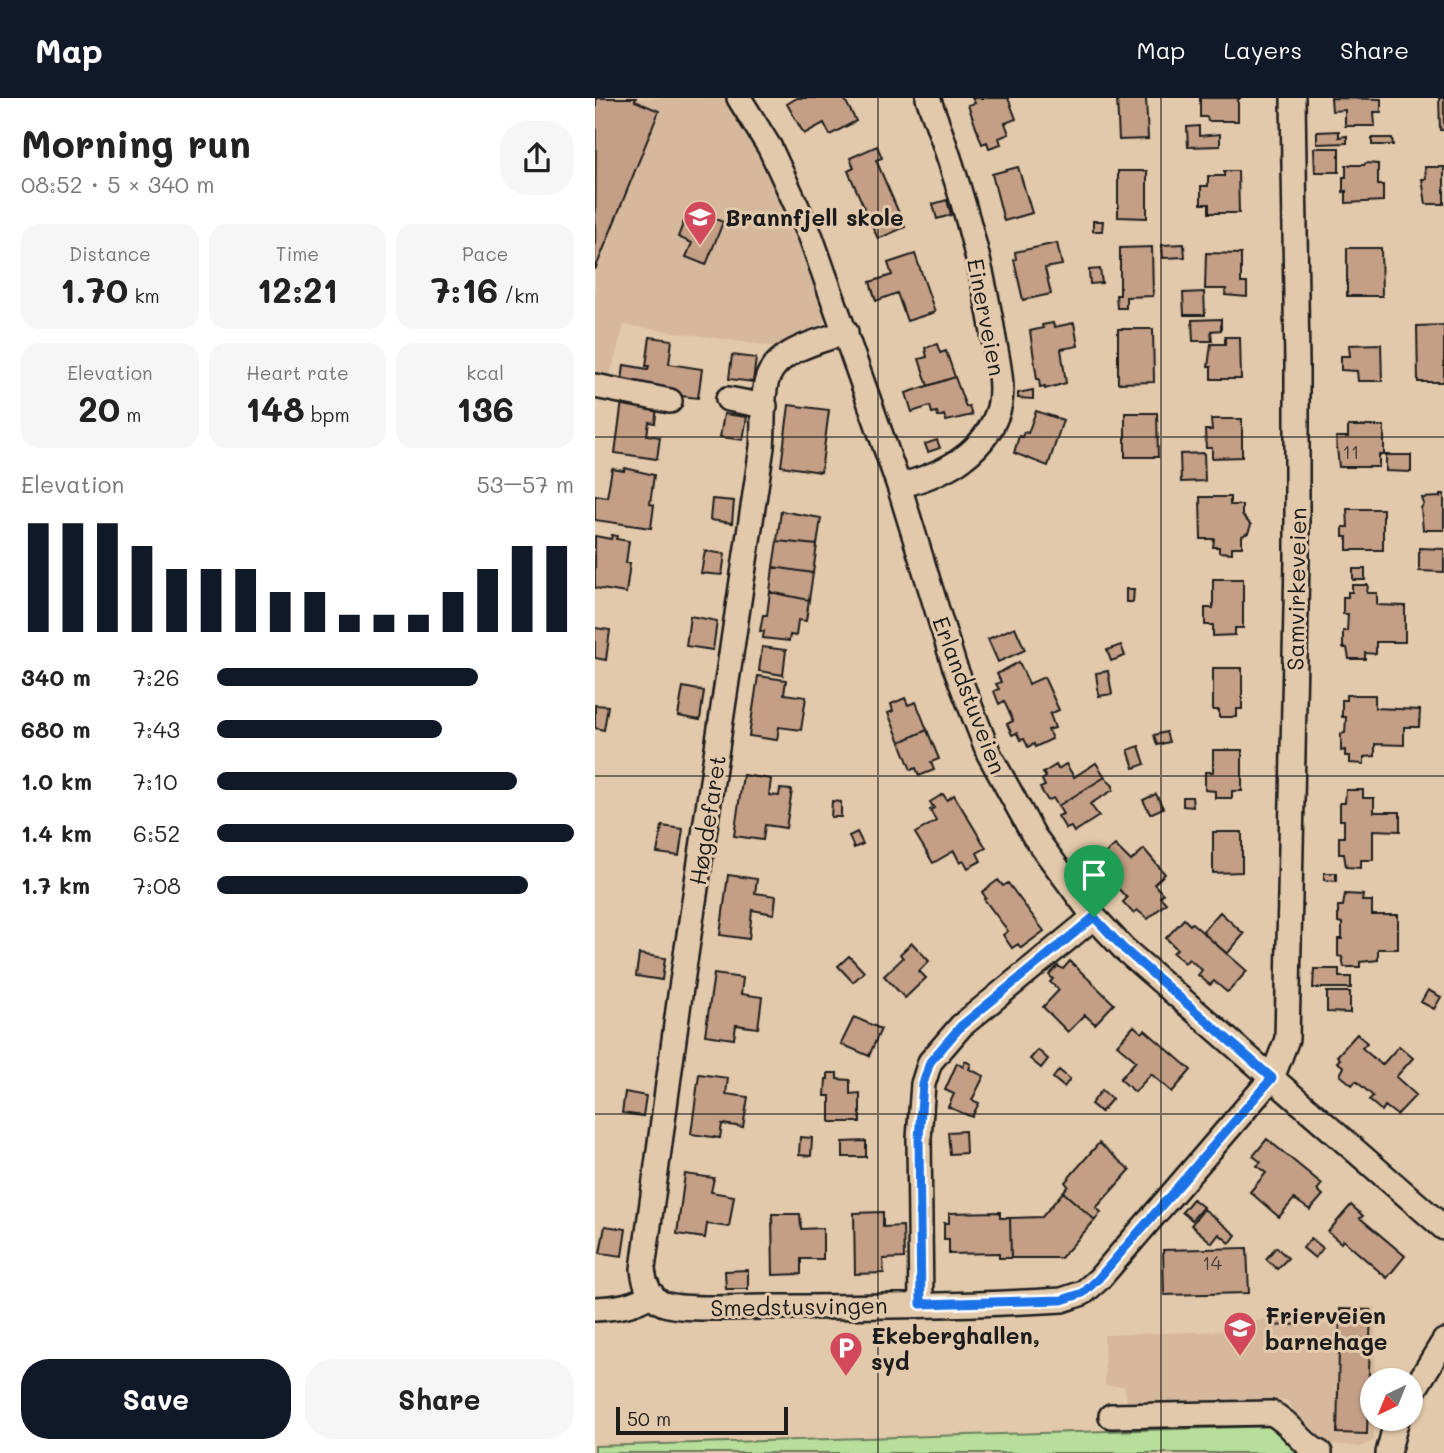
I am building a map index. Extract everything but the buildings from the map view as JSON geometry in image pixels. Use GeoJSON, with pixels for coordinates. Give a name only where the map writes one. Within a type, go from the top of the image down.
{"type":"FeatureCollection","features":[{"type":"Feature","properties":{"kind":"street","name":"Erlandstuveien"},"geometry":{"type":"LineString","coordinates":[[739,98],[770,148],[811,237],[899,486],[954,665],[985,744],[1034,836],[1094,917],[1133,957],[1444,1228]]}},
{"type":"Feature","properties":{"kind":"street","name":"Einerveien"},"geometry":{"type":"LineString","coordinates":[[899,486],[920,480],[971,454],[989,430],[998,412],[1001,396],[994,336],[978,261],[966,214],[928,98]]}},
{"type":"Feature","properties":{"kind":"street","name":"Samvirkeveien"},"geometry":{"type":"LineString","coordinates":[[1272,1078],[1287,1039],[1291,886],[1297,559],[1293,98]]}},
{"type":"Feature","properties":{"kind":"street","name":"Høgdefaret"},"geometry":{"type":"LineString","coordinates":[[652,1294],[644,1279],[643,1269],[680,995],[762,447],[767,379],[773,367],[781,360],[808,345],[846,332]]}},
{"type":"Feature","properties":{"kind":"street"},"geometry":{"type":"LineString","coordinates":[[595,386],[670,401]]}},
{"type":"Feature","properties":{"kind":"street"},"geometry":{"type":"LineString","coordinates":[[728,399],[765,406]]}},
{"type":"Feature","properties":{"kind":"street"},"geometry":{"type":"LineString","coordinates":[[921,1304],[919,1138],[923,1084],[930,1062],[961,1026],[1094,917]]}},
{"type":"Feature","properties":{"kind":"street","name":"Smedstusvingen"},"geometry":{"type":"LineString","coordinates":[[652,1294],[663,1304],[698,1308],[1062,1300],[1083,1293],[1272,1078]]}},
{"type":"Feature","properties":{"kind":"street"},"geometry":{"type":"LineString","coordinates":[[595,1309],[627,1307],[652,1294]]}},
{"type":"Feature","properties":{"kind":"street"},"geometry":{"type":"LineString","coordinates":[[1423,1375],[1444,1341]]}},
{"type":"Feature","properties":{"kind":"street"},"geometry":{"type":"LineString","coordinates":[[1111,1416],[1271,1413],[1287,1423],[1312,1449],[1320,1453]]}},
{"type":"Feature","properties":{"kind":"street"},"geometry":{"type":"LineString","coordinates":[[1388,1453],[1394,1432]]}},
{"type":"Feature","properties":{"kind":"shaded area","name":"Brannfjell skole"},"geometry":{"type":"Polygon","coordinates":[[[595,98],[730,98],[771,170],[795,223],[826,307],[824,322],[813,331],[777,347],[624,325],[606,390],[595,386],[595,98]]]}},
{"type":"Feature","properties":{"kind":"shaded area","name":"Frierveien barnehage"},"geometry":{"type":"Polygon","coordinates":[[[1376,1307],[1375,1368],[1360,1368],[1360,1432],[1374,1432],[1374,1440],[1362,1447],[1322,1443],[1305,1427],[1287,1400],[1127,1403],[1124,1386],[1105,1386],[1104,1335],[1224,1331],[1261,1320],[1269,1314],[1309,1313],[1310,1325],[1337,1324],[1338,1309],[1376,1307]]]}},
{"type":"Feature","properties":{"kind":"green space"},"geometry":{"type":"Polygon","coordinates":[[[1277,1426],[1308,1453],[595,1453],[595,1446],[1277,1426]]]}},
{"type":"Feature","properties":{"kind":"place","name":"Brannfjell skole"},"geometry":{"type":"Point","coordinates":[700,247]}},
{"type":"Feature","properties":{"kind":"place","name":"Frierveien barnehage"},"geometry":{"type":"Point","coordinates":[1240,1358]}},
{"type":"Feature","properties":{"kind":"place","name":"Ekeberghallen, syd"},"geometry":{"type":"Point","coordinates":[846,1378]}},
{"type":"Feature","properties":{"kind":"route"},"geometry":{"type":"LineString","coordinates":[[1094,917],[1124,949],[1272,1078],[1083,1293],[1062,1300],[921,1304],[919,1138],[923,1084],[930,1062],[961,1026],[1094,917]]}}]}
